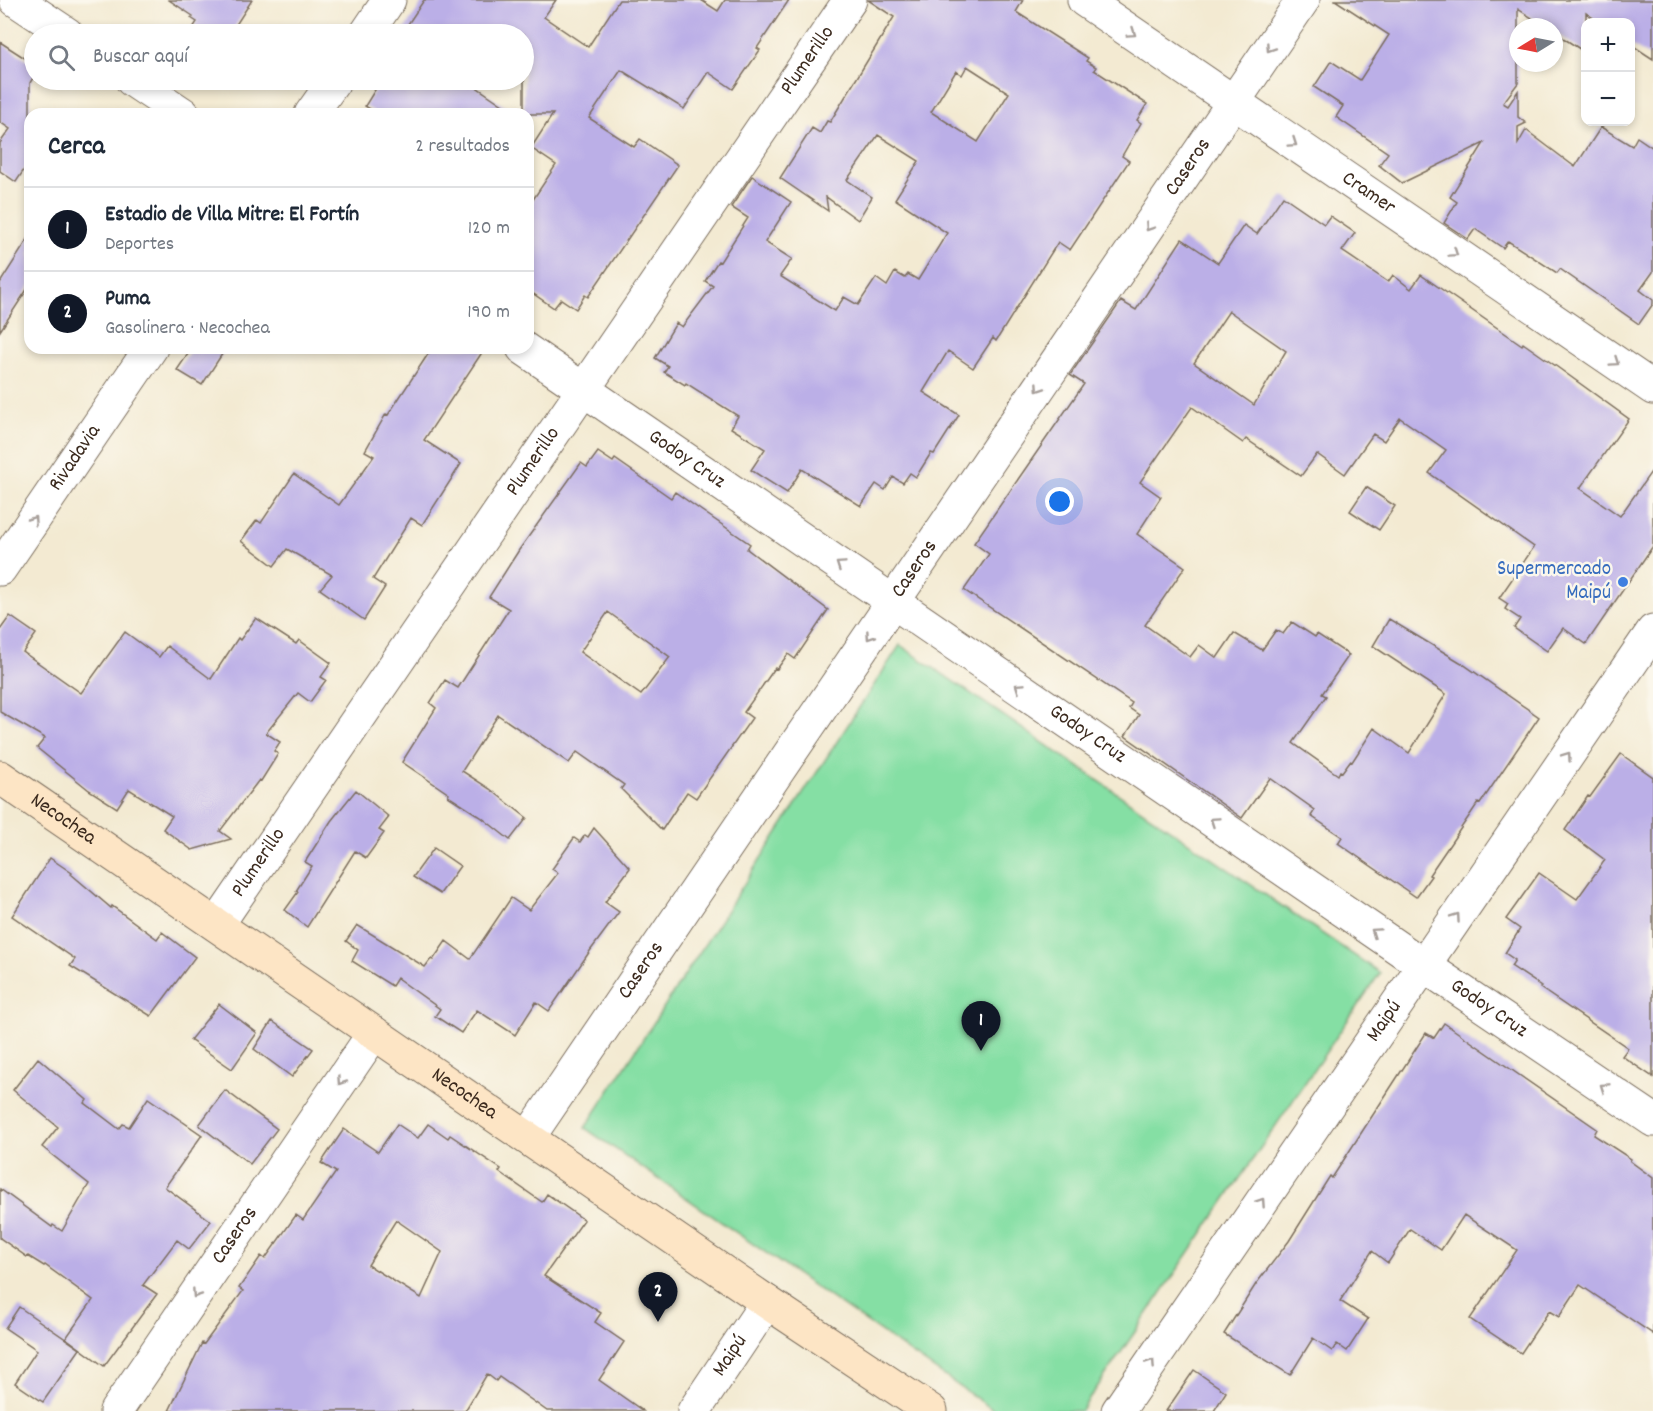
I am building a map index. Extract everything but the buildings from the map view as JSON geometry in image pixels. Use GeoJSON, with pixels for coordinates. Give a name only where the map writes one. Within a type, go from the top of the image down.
{"type":"FeatureCollection","features":[{"type":"Feature","properties":{"kind":"main road","name":"Necochea"},"geometry":{"type":"LineString","coordinates":[[0,777],[767,1302],[931,1411]]}},
{"type":"Feature","properties":{"kind":"street"},"geometry":{"type":"LineString","coordinates":[[16,0],[52,24]]}},
{"type":"Feature","properties":{"kind":"street"},"geometry":{"type":"LineString","coordinates":[[373,24],[389,0]]}},
{"type":"Feature","properties":{"kind":"street","name":"Plumerillo"},"geometry":{"type":"LineString","coordinates":[[217,925],[850,0]]}},
{"type":"Feature","properties":{"kind":"street","name":"Cramer"},"geometry":{"type":"LineString","coordinates":[[1083,0],[1653,388]]}},
{"type":"Feature","properties":{"kind":"street","name":"Caseros"},"geometry":{"type":"LineString","coordinates":[[528,1138],[1303,0]]}},
{"type":"Feature","properties":{"kind":"street"},"geometry":{"type":"LineString","coordinates":[[147,90],[174,108]]}},
{"type":"Feature","properties":{"kind":"street"},"geometry":{"type":"LineString","coordinates":[[315,108],[328,90]]}},
{"type":"Feature","properties":{"kind":"street","name":"Rivadavia"},"geometry":{"type":"LineString","coordinates":[[0,568],[147,354]]}},
{"type":"Feature","properties":{"kind":"street","name":"Godoy Cruz"},"geometry":{"type":"LineString","coordinates":[[532,354],[1653,1120]]}},
{"type":"Feature","properties":{"kind":"street","name":"Maipú"},"geometry":{"type":"LineString","coordinates":[[1118,1411],[1653,632]]}},
{"type":"Feature","properties":{"kind":"street","name":"Caseros"},"geometry":{"type":"LineString","coordinates":[[116,1411],[374,1033]]}},
{"type":"Feature","properties":{"kind":"street","name":"Maipú"},"geometry":{"type":"LineString","coordinates":[[694,1411],[767,1302]]}},
{"type":"Feature","properties":{"kind":"green space"},"geometry":{"type":"Polygon","coordinates":[[[900,645],[1380,973],[1081,1411],[995,1411],[585,1128],[900,645]]]}},
{"type":"Feature","properties":{"kind":"place","name":"Supermercado Maipú"},"geometry":{"type":"Point","coordinates":[1623,582]}},
{"type":"Feature","properties":{"kind":"place","name":"Estadio de Villa Mitre: El Fortín"},"geometry":{"type":"Point","coordinates":[981,1051]}},
{"type":"Feature","properties":{"kind":"place","name":"Puma"},"geometry":{"type":"Point","coordinates":[658,1322]}}]}
